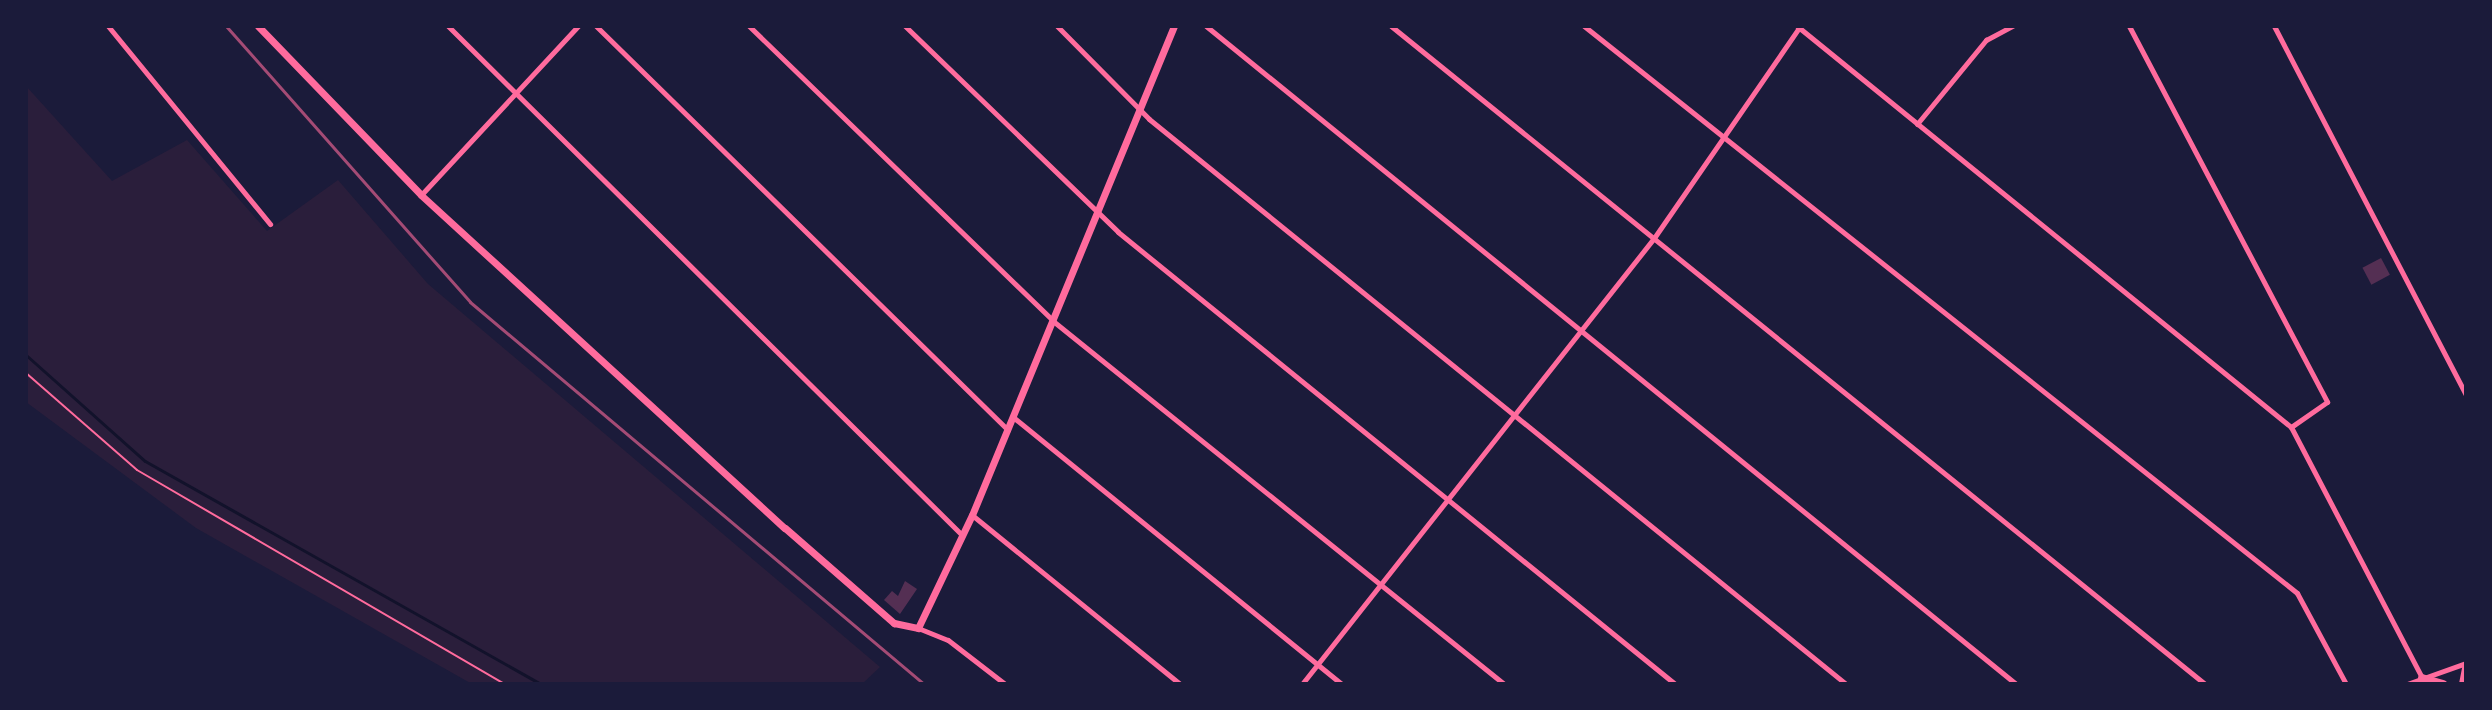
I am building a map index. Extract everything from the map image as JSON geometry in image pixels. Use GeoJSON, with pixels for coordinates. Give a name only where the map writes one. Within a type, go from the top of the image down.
{"type":"FeatureCollection","features":[{"type":"Feature","properties":{"kind":"main road"},"geometry":{"type":"LineString","coordinates":[[2463,684],[2466,665]]}},
{"type":"Feature","properties":{"kind":"main road"},"geometry":{"type":"LineString","coordinates":[[2422,678],[2443,684]]}},
{"type":"Feature","properties":{"kind":"street"},"geometry":{"type":"LineString","coordinates":[[108,26],[270,224]]}},
{"type":"Feature","properties":{"kind":"street"},"geometry":{"type":"LineString","coordinates":[[258,26],[421,195],[840,578],[894,623],[918,628],[948,640],[1005,684]]}},
{"type":"Feature","properties":{"kind":"street"},"geometry":{"type":"LineString","coordinates":[[448,26],[515,96],[963,536]]}},
{"type":"Feature","properties":{"kind":"street"},"geometry":{"type":"LineString","coordinates":[[421,195],[578,26]]}},
{"type":"Feature","properties":{"kind":"street"},"geometry":{"type":"LineString","coordinates":[[596,26],[1008,430]]}},
{"type":"Feature","properties":{"kind":"street"},"geometry":{"type":"LineString","coordinates":[[749,26],[1053,321],[1504,684]]}},
{"type":"Feature","properties":{"kind":"street"},"geometry":{"type":"LineString","coordinates":[[905,26],[1097,214],[1675,684]]}},
{"type":"Feature","properties":{"kind":"street"},"geometry":{"type":"LineString","coordinates":[[1057,26],[1140,110],[1846,684]]}},
{"type":"Feature","properties":{"kind":"street"},"geometry":{"type":"LineString","coordinates":[[918,628],[972,515],[1174,26]]}},
{"type":"Feature","properties":{"kind":"street"},"geometry":{"type":"LineString","coordinates":[[1206,26],[2016,684]]}},
{"type":"Feature","properties":{"kind":"street"},"geometry":{"type":"LineString","coordinates":[[1391,26],[2205,684]]}},
{"type":"Feature","properties":{"kind":"street"},"geometry":{"type":"LineString","coordinates":[[1584,26],[1727,133],[2297,593],[2346,684]]}},
{"type":"Feature","properties":{"kind":"street"},"geometry":{"type":"LineString","coordinates":[[1302,684],[1378,583],[1518,416],[1654,238],[1799,26],[2291,427],[2422,678]]}},
{"type":"Feature","properties":{"kind":"street"},"geometry":{"type":"LineString","coordinates":[[1917,124],[1986,40],[2012,26]]}},
{"type":"Feature","properties":{"kind":"street"},"geometry":{"type":"LineString","coordinates":[[2129,26],[2327,402],[2291,427]]}},
{"type":"Feature","properties":{"kind":"street"},"geometry":{"type":"LineString","coordinates":[[2274,26],[2466,395]]}},
{"type":"Feature","properties":{"kind":"street"},"geometry":{"type":"LineString","coordinates":[[1013,417],[1341,684]]}},
{"type":"Feature","properties":{"kind":"street"},"geometry":{"type":"LineString","coordinates":[[972,515],[1180,684]]}},
{"type":"Feature","properties":{"kind":"street"},"geometry":{"type":"LineString","coordinates":[[2407,684],[2466,665]]}},
{"type":"Feature","properties":{"kind":"street"},"geometry":{"type":"LineString","coordinates":[[869,684],[882,684]]}},
{"type":"Feature","properties":{"kind":"path"},"geometry":{"type":"LineString","coordinates":[[26,373],[137,470],[505,684]]}},
{"type":"Feature","properties":{"kind":"shaded area"},"geometry":{"type":"Polygon","coordinates":[[[26,86],[112,181],[187,140],[267,231],[338,180],[428,284],[880,667],[862,684],[472,684],[196,528],[26,402],[26,86]]]}},
{"type":"Feature","properties":{"kind":"building"},"geometry":{"type":"Polygon","coordinates":[[[2381,258],[2390,275],[2371,285],[2362,268],[2381,258]]]}},
{"type":"Feature","properties":{"kind":"building"},"geometry":{"type":"Polygon","coordinates":[[[905,581],[917,589],[900,614],[884,600],[892,591],[898,596],[905,581]]]}},
{"type":"Feature","properties":{"kind":"waterway"},"geometry":{"type":"LineString","coordinates":[[26,355],[145,461],[540,684]]}},
{"type":"Feature","properties":{"kind":"railway"},"geometry":{"type":"LineString","coordinates":[[226,26],[470,302],[924,684]]}}]}
